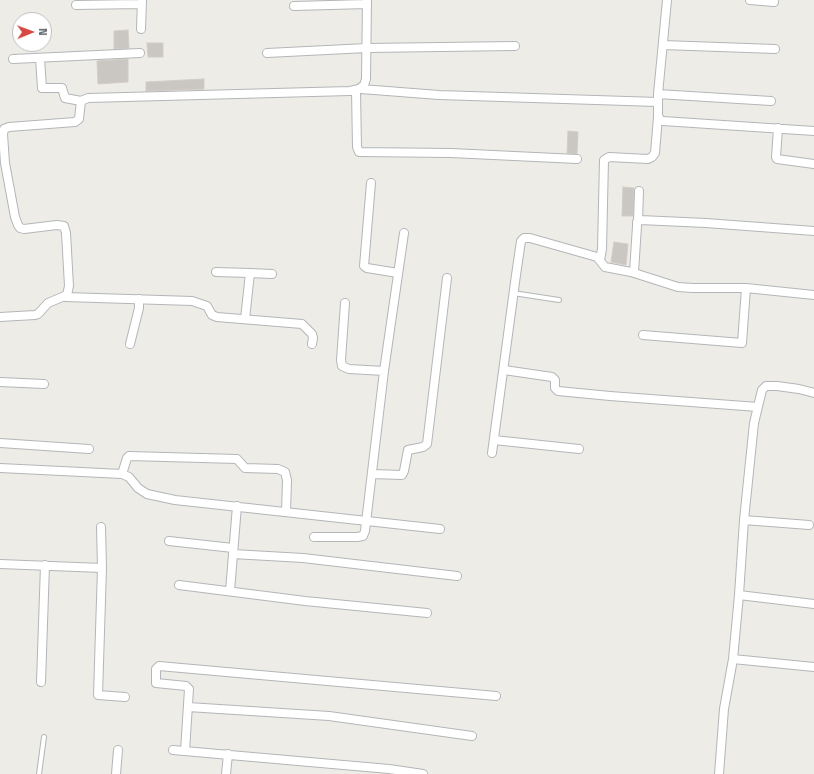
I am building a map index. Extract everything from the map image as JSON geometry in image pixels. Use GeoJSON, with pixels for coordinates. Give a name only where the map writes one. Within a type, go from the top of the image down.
{"type":"FeatureCollection","features":[{"type":"Feature","properties":{"kind":"street"},"geometry":{"type":"LineString","coordinates":[[600,260],[602,249],[604,160],[609,157],[648,159],[655,153],[658,94],[667,0]]}},
{"type":"Feature","properties":{"kind":"street"},"geometry":{"type":"LineString","coordinates":[[750,0],[774,2]]}},
{"type":"Feature","properties":{"kind":"street"},"geometry":{"type":"LineString","coordinates":[[76,5],[142,2],[141,29]]}},
{"type":"Feature","properties":{"kind":"street"},"geometry":{"type":"LineString","coordinates":[[294,6],[367,2],[366,80],[364,85],[358,89]]}},
{"type":"Feature","properties":{"kind":"street"},"geometry":{"type":"LineString","coordinates":[[268,53],[366,48],[515,46]]}},
{"type":"Feature","properties":{"kind":"street"},"geometry":{"type":"LineString","coordinates":[[663,46],[775,49]]}},
{"type":"Feature","properties":{"kind":"street"},"geometry":{"type":"LineString","coordinates":[[13,59],[140,53]]}},
{"type":"Feature","properties":{"kind":"street"},"geometry":{"type":"LineString","coordinates":[[40,58],[42,88],[62,88],[65,98],[81,101],[88,98],[139,98],[358,89],[439,94],[658,102]]}},
{"type":"Feature","properties":{"kind":"street"},"geometry":{"type":"LineString","coordinates":[[358,89],[357,147],[359,152],[451,153],[577,159]]}},
{"type":"Feature","properties":{"kind":"street"},"geometry":{"type":"LineString","coordinates":[[658,94],[771,101]]}},
{"type":"Feature","properties":{"kind":"street"},"geometry":{"type":"LineString","coordinates":[[65,297],[69,292],[69,286],[65,228],[61,225],[29,229],[20,228],[18,225],[2,163],[3,134],[4,129],[9,127],[75,122],[78,119],[81,101]]}},
{"type":"Feature","properties":{"kind":"street"},"geometry":{"type":"LineString","coordinates":[[658,117],[663,121],[778,128],[814,132]]}},
{"type":"Feature","properties":{"kind":"street"},"geometry":{"type":"LineString","coordinates":[[778,128],[777,159],[814,164]]}},
{"type":"Feature","properties":{"kind":"street"},"geometry":{"type":"LineString","coordinates":[[371,183],[363,264],[366,268],[398,273]]}},
{"type":"Feature","properties":{"kind":"street"},"geometry":{"type":"LineString","coordinates":[[634,272],[639,191]]}},
{"type":"Feature","properties":{"kind":"street"},"geometry":{"type":"LineString","coordinates":[[638,221],[713,223],[814,231]]}},
{"type":"Feature","properties":{"kind":"street"},"geometry":{"type":"LineString","coordinates":[[314,537],[361,537],[364,534],[367,521],[384,371],[404,233]]}},
{"type":"Feature","properties":{"kind":"street"},"geometry":{"type":"LineString","coordinates":[[492,453],[513,293],[521,241],[524,238],[530,238],[597,258],[605,267],[634,272],[668,285],[685,288],[746,288],[814,295]]}},
{"type":"Feature","properties":{"kind":"street"},"geometry":{"type":"LineString","coordinates":[[216,272],[272,274]]}},
{"type":"Feature","properties":{"kind":"street"},"geometry":{"type":"LineString","coordinates":[[245,319],[250,273]]}},
{"type":"Feature","properties":{"kind":"street"},"geometry":{"type":"LineString","coordinates":[[372,474],[402,475],[408,450],[423,447],[427,444],[447,278]]}},
{"type":"Feature","properties":{"kind":"street"},"geometry":{"type":"LineString","coordinates":[[643,335],[742,343],[746,288]]}},
{"type":"Feature","properties":{"kind":"street"},"geometry":{"type":"LineString","coordinates":[[0,317],[35,316],[48,302],[65,297],[192,302],[207,306],[212,315],[217,317],[302,324],[312,334],[312,344]]}},
{"type":"Feature","properties":{"kind":"street"},"geometry":{"type":"LineString","coordinates":[[130,344],[139,308],[139,299]]}},
{"type":"Feature","properties":{"kind":"street"},"geometry":{"type":"LineString","coordinates":[[345,304],[341,360],[342,366],[348,369],[384,371]]}},
{"type":"Feature","properties":{"kind":"street"},"geometry":{"type":"LineString","coordinates":[[504,370],[552,377],[555,380],[555,388],[558,391],[758,407]]}},
{"type":"Feature","properties":{"kind":"street"},"geometry":{"type":"LineString","coordinates":[[0,382],[44,384]]}},
{"type":"Feature","properties":{"kind":"street"},"geometry":{"type":"LineString","coordinates":[[719,774],[724,709],[733,659],[744,520],[754,423],[762,390],[766,386],[789,387],[814,393]]}},
{"type":"Feature","properties":{"kind":"street"},"geometry":{"type":"LineString","coordinates":[[494,440],[579,450]]}},
{"type":"Feature","properties":{"kind":"street"},"geometry":{"type":"LineString","coordinates":[[0,443],[90,449]]}},
{"type":"Feature","properties":{"kind":"street"},"geometry":{"type":"LineString","coordinates":[[122,474],[129,456],[237,459],[245,468],[278,469],[285,472],[287,480],[286,512]]}},
{"type":"Feature","properties":{"kind":"street"},"geometry":{"type":"LineString","coordinates":[[0,468],[122,474],[129,477],[143,492],[175,500],[440,529]]}},
{"type":"Feature","properties":{"kind":"street"},"geometry":{"type":"LineString","coordinates":[[230,592],[237,506]]}},
{"type":"Feature","properties":{"kind":"street"},"geometry":{"type":"LineString","coordinates":[[744,520],[809,525]]}},
{"type":"Feature","properties":{"kind":"street"},"geometry":{"type":"LineString","coordinates":[[101,527],[102,568],[98,695],[126,697]]}},
{"type":"Feature","properties":{"kind":"street"},"geometry":{"type":"LineString","coordinates":[[169,542],[233,551],[457,576]]}},
{"type":"Feature","properties":{"kind":"street"},"geometry":{"type":"LineString","coordinates":[[0,564],[102,568]]}},
{"type":"Feature","properties":{"kind":"street"},"geometry":{"type":"LineString","coordinates":[[41,682],[45,565]]}},
{"type":"Feature","properties":{"kind":"street"},"geometry":{"type":"LineString","coordinates":[[179,585],[305,601],[427,613]]}},
{"type":"Feature","properties":{"kind":"street"},"geometry":{"type":"LineString","coordinates":[[739,595],[814,604]]}},
{"type":"Feature","properties":{"kind":"street"},"geometry":{"type":"LineString","coordinates":[[733,659],[814,667]]}},
{"type":"Feature","properties":{"kind":"street"},"geometry":{"type":"LineString","coordinates":[[185,751],[188,688],[186,686],[156,683],[156,669],[160,665],[496,696]]}},
{"type":"Feature","properties":{"kind":"street"},"geometry":{"type":"LineString","coordinates":[[188,708],[329,716],[472,736]]}},
{"type":"Feature","properties":{"kind":"street"},"geometry":{"type":"LineString","coordinates":[[116,774],[118,750]]}},
{"type":"Feature","properties":{"kind":"street"},"geometry":{"type":"LineString","coordinates":[[173,750],[388,769],[423,774]]}},
{"type":"Feature","properties":{"kind":"street"},"geometry":{"type":"LineString","coordinates":[[226,774],[228,754]]}},
{"type":"Feature","properties":{"kind":"lane"},"geometry":{"type":"LineString","coordinates":[[513,293],[559,300]]}},
{"type":"Feature","properties":{"kind":"lane"},"geometry":{"type":"LineString","coordinates":[[39,774],[44,737]]}},
{"type":"Feature","properties":{"kind":"building"},"geometry":{"type":"Polygon","coordinates":[[[128,30],[129,48],[114,49],[114,31],[128,30]]]}},
{"type":"Feature","properties":{"kind":"building"},"geometry":{"type":"Polygon","coordinates":[[[147,43],[163,43],[163,57],[148,57],[147,43]]]}},
{"type":"Feature","properties":{"kind":"building"},"geometry":{"type":"Polygon","coordinates":[[[128,59],[128,82],[98,84],[97,61],[128,59]]]}},
{"type":"Feature","properties":{"kind":"building"},"geometry":{"type":"Polygon","coordinates":[[[204,79],[204,89],[146,91],[146,82],[204,79]]]}},
{"type":"Feature","properties":{"kind":"building"},"geometry":{"type":"Polygon","coordinates":[[[568,131],[578,132],[577,154],[567,153],[568,131]]]}},
{"type":"Feature","properties":{"kind":"building"},"geometry":{"type":"Polygon","coordinates":[[[623,187],[634,188],[633,216],[622,216],[623,187]]]}},
{"type":"Feature","properties":{"kind":"building"},"geometry":{"type":"Polygon","coordinates":[[[614,242],[628,244],[626,265],[611,262],[614,242]]]}}]}
